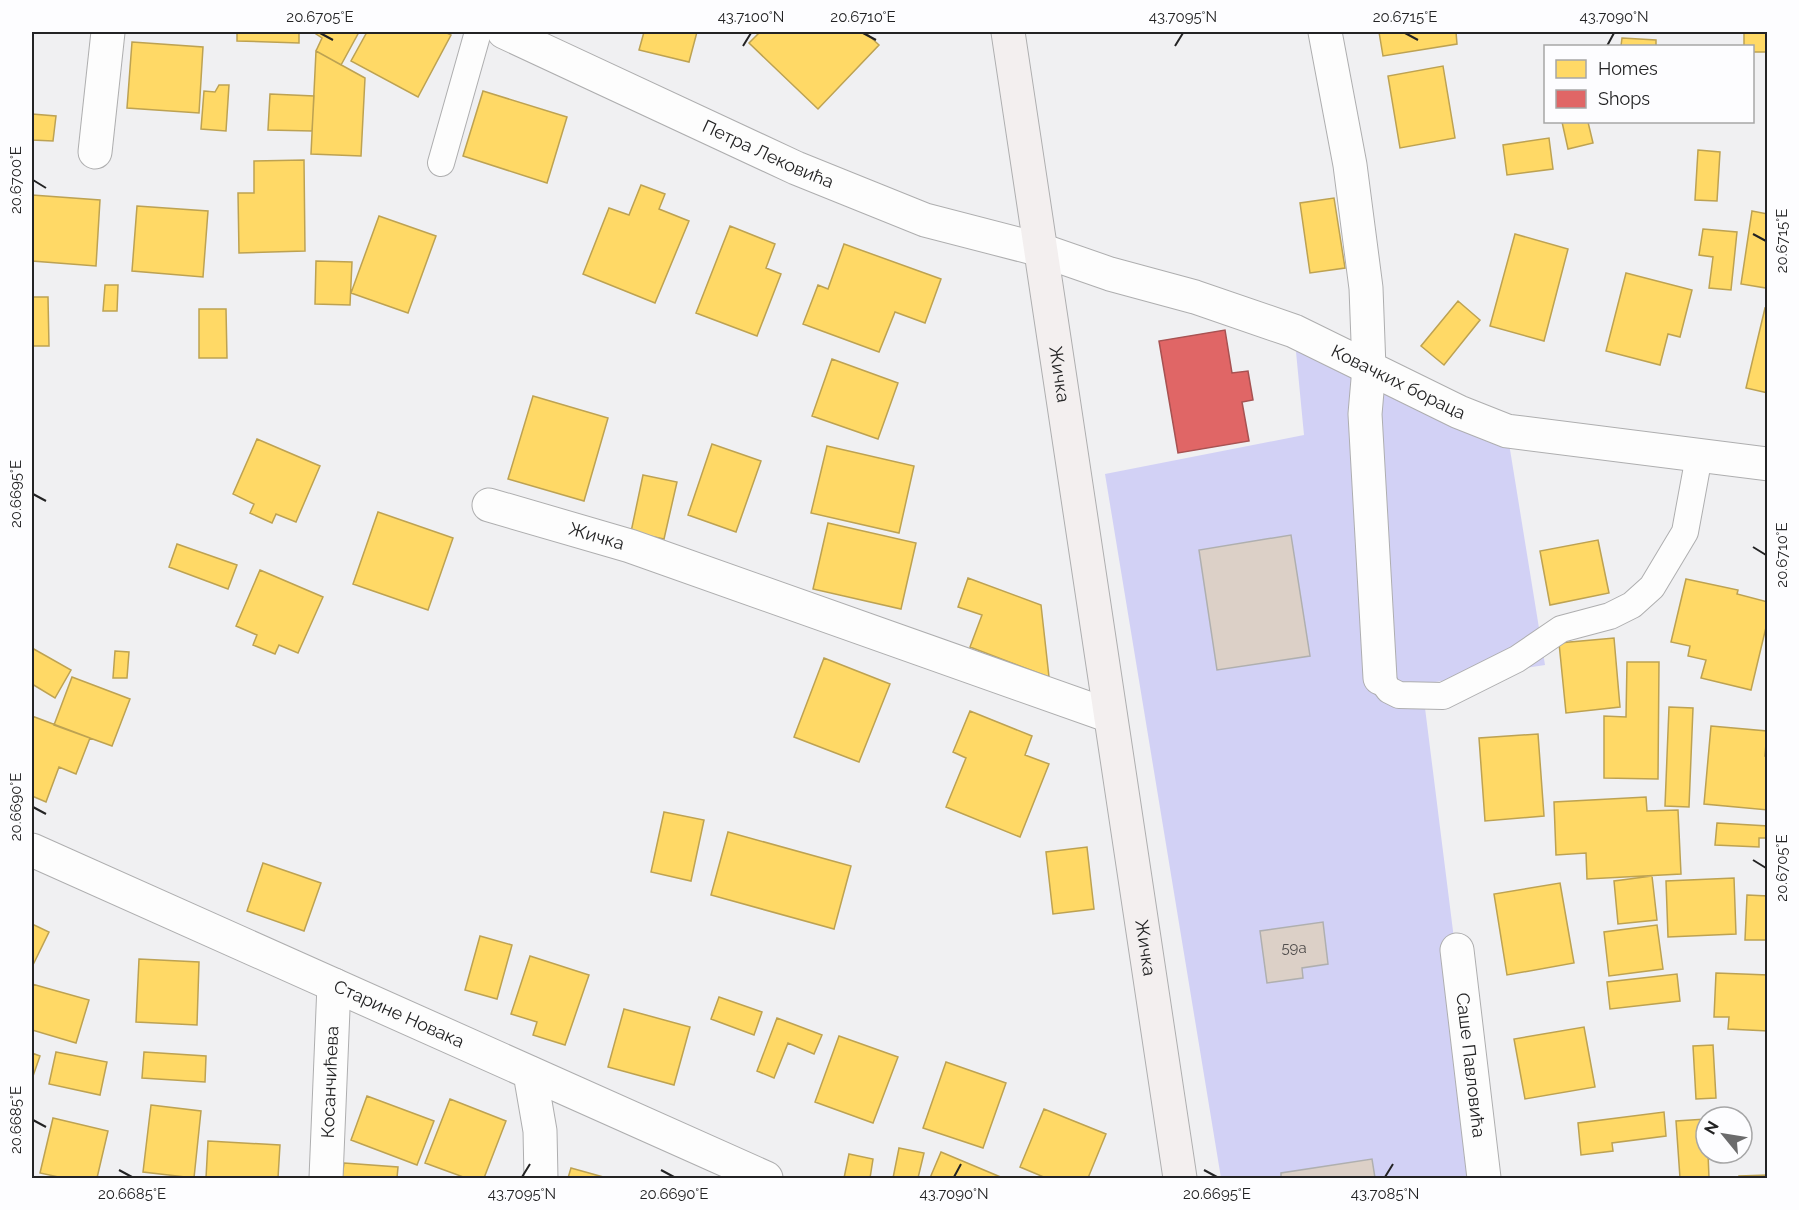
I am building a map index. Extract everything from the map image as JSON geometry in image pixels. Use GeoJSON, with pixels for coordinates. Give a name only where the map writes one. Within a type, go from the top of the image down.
{"type":"FeatureCollection","features":[{"type":"Feature","properties":{"kind":"main road","name":"Жичка"},"geometry":{"type":"LineString","coordinates":[[1008,32],[1180,1179]]}},
{"type":"Feature","properties":{"kind":"street"},"geometry":{"type":"LineString","coordinates":[[95,152],[108,32]]}},
{"type":"Feature","properties":{"kind":"street","name":"Петра Лековића"},"geometry":{"type":"LineString","coordinates":[[504,32],[796,168],[925,220],[1041,250]]}},
{"type":"Feature","properties":{"kind":"street"},"geometry":{"type":"LineString","coordinates":[[1325,32],[1352,176],[1366,288],[1369,368],[1365,414],[1380,678]]}},
{"type":"Feature","properties":{"kind":"street","name":"Ковачких бораца"},"geometry":{"type":"LineString","coordinates":[[1041,250],[1110,274],[1195,297],[1294,331],[1459,412],[1507,431],[1767,464]]}},
{"type":"Feature","properties":{"kind":"street","name":"Жичка"},"geometry":{"type":"LineString","coordinates":[[489,505],[630,546],[1110,716]]}},
{"type":"Feature","properties":{"kind":"street","name":"Старине Новака"},"geometry":{"type":"LineString","coordinates":[[32,850],[766,1179]]}},
{"type":"Feature","properties":{"kind":"street","name":"Саше Павловића"},"geometry":{"type":"LineString","coordinates":[[1457,950],[1485,1179]]}},
{"type":"Feature","properties":{"kind":"street","name":"Косанчићева"},"geometry":{"type":"LineString","coordinates":[[326,1179],[334,986]]}},
{"type":"Feature","properties":{"kind":"street"},"geometry":{"type":"LineString","coordinates":[[530,1073],[540,1131],[541,1179]]}},
{"type":"Feature","properties":{"kind":"lane"},"geometry":{"type":"LineString","coordinates":[[441,163],[478,32]]}},
{"type":"Feature","properties":{"kind":"lane"},"geometry":{"type":"LineString","coordinates":[[1380,678],[1389,690],[1399,695],[1443,696],[1517,659],[1561,629],[1610,616],[1632,605],[1652,586],[1685,531],[1699,456]]}},
{"type":"Feature","properties":{"kind":"shaded area"},"geometry":{"type":"Polygon","coordinates":[[[1294,331],[1507,431],[1545,665],[1422,684],[1484,1178],[1221,1178],[1105,474],[1304,435],[1294,331]]]}},
{"type":"Feature","properties":{"kind":"building: Homes"},"geometry":{"type":"Polygon","coordinates":[[[237,32],[299,32],[299,43],[237,41],[237,32]]]}},
{"type":"Feature","properties":{"kind":"building: Homes"},"geometry":{"type":"Polygon","coordinates":[[[313,32],[359,32],[341,65],[316,51],[322,38],[313,32]]]}},
{"type":"Feature","properties":{"kind":"building: Homes"},"geometry":{"type":"Polygon","coordinates":[[[367,32],[445,32],[451,35],[418,97],[351,61],[367,32]]]}},
{"type":"Feature","properties":{"kind":"building: Homes"},"geometry":{"type":"Polygon","coordinates":[[[644,32],[697,32],[689,62],[639,50],[644,32]]]}},
{"type":"Feature","properties":{"kind":"building: Homes"},"geometry":{"type":"Polygon","coordinates":[[[760,32],[865,32],[879,45],[818,109],[749,43],[760,32]]]}},
{"type":"Feature","properties":{"kind":"building: Homes"},"geometry":{"type":"Polygon","coordinates":[[[1379,32],[1456,32],[1457,44],[1383,56],[1379,32]]]}},
{"type":"Feature","properties":{"kind":"building: Homes"},"geometry":{"type":"Polygon","coordinates":[[[1744,33],[1768,33],[1768,52],[1754,52],[1754,45],[1744,45],[1744,33]]]}},
{"type":"Feature","properties":{"kind":"building: Homes"},"geometry":{"type":"Polygon","coordinates":[[[1622,38],[1656,40],[1656,45],[1621,45],[1622,38]]]}},
{"type":"Feature","properties":{"kind":"building: Homes"},"geometry":{"type":"Polygon","coordinates":[[[132,42],[203,47],[199,113],[127,108],[132,42]]]}},
{"type":"Feature","properties":{"kind":"building: Homes"},"geometry":{"type":"Polygon","coordinates":[[[316,51],[365,78],[361,156],[311,154],[316,51]]]}},
{"type":"Feature","properties":{"kind":"building: Homes"},"geometry":{"type":"Polygon","coordinates":[[[1443,66],[1455,138],[1400,148],[1388,76],[1443,66]]]}},
{"type":"Feature","properties":{"kind":"building: Homes"},"geometry":{"type":"Polygon","coordinates":[[[219,85],[229,85],[226,131],[201,129],[204,91],[215,92],[219,85]]]}},
{"type":"Feature","properties":{"kind":"building: Homes"},"geometry":{"type":"Polygon","coordinates":[[[483,91],[567,117],[547,183],[463,156],[483,91]]]}},
{"type":"Feature","properties":{"kind":"building: Homes"},"geometry":{"type":"Polygon","coordinates":[[[270,94],[314,96],[312,131],[268,130],[270,94]]]}},
{"type":"Feature","properties":{"kind":"building: Homes"},"geometry":{"type":"Polygon","coordinates":[[[32,114],[56,116],[53,141],[32,140],[32,114]]]}},
{"type":"Feature","properties":{"kind":"building: Homes"},"geometry":{"type":"Polygon","coordinates":[[[1562,123],[1588,123],[1593,143],[1568,149],[1562,123]]]}},
{"type":"Feature","properties":{"kind":"building: Homes"},"geometry":{"type":"Polygon","coordinates":[[[1549,138],[1553,169],[1507,175],[1503,145],[1549,138]]]}},
{"type":"Feature","properties":{"kind":"building: Homes"},"geometry":{"type":"Polygon","coordinates":[[[1698,150],[1720,152],[1717,201],[1695,200],[1698,150]]]}},
{"type":"Feature","properties":{"kind":"building: Homes"},"geometry":{"type":"Polygon","coordinates":[[[304,160],[305,251],[239,253],[238,193],[254,193],[254,161],[304,160]]]}},
{"type":"Feature","properties":{"kind":"building: Homes"},"geometry":{"type":"Polygon","coordinates":[[[641,185],[665,194],[659,209],[689,221],[655,303],[583,274],[609,208],[629,215],[641,185]]]}},
{"type":"Feature","properties":{"kind":"building: Homes"},"geometry":{"type":"Polygon","coordinates":[[[32,195],[100,200],[96,266],[32,261],[32,195]]]}},
{"type":"Feature","properties":{"kind":"building: Homes"},"geometry":{"type":"Polygon","coordinates":[[[1334,198],[1345,268],[1310,273],[1300,203],[1334,198]]]}},
{"type":"Feature","properties":{"kind":"building: Homes"},"geometry":{"type":"Polygon","coordinates":[[[137,206],[208,211],[203,277],[132,271],[137,206]]]}},
{"type":"Feature","properties":{"kind":"building: Homes"},"geometry":{"type":"Polygon","coordinates":[[[1752,211],[1768,214],[1766,288],[1741,284],[1752,211]]]}},
{"type":"Feature","properties":{"kind":"building: Homes"},"geometry":{"type":"Polygon","coordinates":[[[379,216],[436,236],[408,313],[351,293],[379,216]]]}},
{"type":"Feature","properties":{"kind":"building: Homes"},"geometry":{"type":"Polygon","coordinates":[[[730,226],[775,244],[766,268],[781,274],[757,336],[696,313],[730,226]]]}},
{"type":"Feature","properties":{"kind":"building: Homes"},"geometry":{"type":"Polygon","coordinates":[[[1703,229],[1737,232],[1731,290],[1709,288],[1713,257],[1699,255],[1703,229]]]}},
{"type":"Feature","properties":{"kind":"building: Homes"},"geometry":{"type":"Polygon","coordinates":[[[1515,234],[1568,249],[1544,341],[1490,326],[1515,234]]]}},
{"type":"Feature","properties":{"kind":"building: Homes"},"geometry":{"type":"Polygon","coordinates":[[[844,244],[941,279],[925,323],[895,312],[879,352],[803,324],[818,285],[828,289],[844,244]]]}},
{"type":"Feature","properties":{"kind":"building: Homes"},"geometry":{"type":"Polygon","coordinates":[[[316,261],[352,262],[350,305],[315,304],[316,261]]]}},
{"type":"Feature","properties":{"kind":"building: Homes"},"geometry":{"type":"Polygon","coordinates":[[[1626,273],[1692,290],[1680,337],[1668,334],[1660,365],[1606,351],[1626,273]]]}},
{"type":"Feature","properties":{"kind":"building: Homes"},"geometry":{"type":"Polygon","coordinates":[[[105,285],[118,285],[117,311],[103,311],[105,285]]]}},
{"type":"Feature","properties":{"kind":"building: Homes"},"geometry":{"type":"Polygon","coordinates":[[[32,297],[48,297],[49,346],[32,346],[32,297]]]}},
{"type":"Feature","properties":{"kind":"building: Homes"},"geometry":{"type":"Polygon","coordinates":[[[1458,301],[1480,320],[1444,365],[1421,346],[1458,301]]]}},
{"type":"Feature","properties":{"kind":"building: Homes"},"geometry":{"type":"Polygon","coordinates":[[[1765,308],[1768,309],[1768,393],[1746,388],[1765,308]]]}},
{"type":"Feature","properties":{"kind":"building: Homes"},"geometry":{"type":"Polygon","coordinates":[[[199,309],[226,309],[227,358],[199,358],[199,309]]]}},
{"type":"Feature","properties":{"kind":"building: Homes"},"geometry":{"type":"Polygon","coordinates":[[[832,359],[898,383],[878,439],[812,416],[832,359]]]}},
{"type":"Feature","properties":{"kind":"building: Homes"},"geometry":{"type":"Polygon","coordinates":[[[533,396],[608,418],[584,501],[508,479],[533,396]]]}},
{"type":"Feature","properties":{"kind":"building: Homes"},"geometry":{"type":"Polygon","coordinates":[[[257,439],[320,466],[296,522],[276,514],[272,523],[250,513],[254,504],[233,494],[257,439]]]}},
{"type":"Feature","properties":{"kind":"building: Homes"},"geometry":{"type":"Polygon","coordinates":[[[712,444],[761,461],[736,532],[688,515],[712,444]]]}},
{"type":"Feature","properties":{"kind":"building: Homes"},"geometry":{"type":"Polygon","coordinates":[[[827,446],[914,466],[899,533],[811,513],[827,446]]]}},
{"type":"Feature","properties":{"kind":"building: Homes"},"geometry":{"type":"Polygon","coordinates":[[[643,475],[677,482],[664,539],[631,532],[643,475]]]}},
{"type":"Feature","properties":{"kind":"building: Homes"},"geometry":{"type":"Polygon","coordinates":[[[378,512],[453,538],[428,610],[353,584],[378,512]]]}},
{"type":"Feature","properties":{"kind":"building: Homes"},"geometry":{"type":"Polygon","coordinates":[[[828,523],[916,543],[901,609],[813,589],[828,523]]]}},
{"type":"Feature","properties":{"kind":"building: Homes"},"geometry":{"type":"Polygon","coordinates":[[[1598,540],[1609,593],[1550,605],[1540,551],[1598,540]]]}},
{"type":"Feature","properties":{"kind":"building: Homes"},"geometry":{"type":"Polygon","coordinates":[[[177,544],[237,565],[228,589],[169,567],[177,544]]]}},
{"type":"Feature","properties":{"kind":"building: Homes"},"geometry":{"type":"Polygon","coordinates":[[[260,570],[323,597],[298,653],[279,645],[275,654],[253,645],[257,635],[236,626],[260,570]]]}},
{"type":"Feature","properties":{"kind":"building: Homes"},"geometry":{"type":"Polygon","coordinates":[[[968,578],[1041,605],[1049,677],[970,647],[982,615],[958,607],[968,578]]]}},
{"type":"Feature","properties":{"kind":"building: Homes"},"geometry":{"type":"Polygon","coordinates":[[[1686,579],[1738,590],[1737,594],[1768,602],[1768,619],[1751,690],[1701,678],[1706,660],[1688,656],[1690,646],[1671,642],[1686,579]]]}},
{"type":"Feature","properties":{"kind":"building: Homes"},"geometry":{"type":"Polygon","coordinates":[[[1614,638],[1620,707],[1566,713],[1559,643],[1614,638]]]}},
{"type":"Feature","properties":{"kind":"building: Homes"},"geometry":{"type":"Polygon","coordinates":[[[32,648],[71,670],[55,698],[32,684],[32,648]]]}},
{"type":"Feature","properties":{"kind":"building: Homes"},"geometry":{"type":"Polygon","coordinates":[[[115,651],[129,652],[127,678],[113,678],[115,651]]]}},
{"type":"Feature","properties":{"kind":"building: Homes"},"geometry":{"type":"Polygon","coordinates":[[[824,658],[890,684],[859,762],[794,737],[824,658]]]}},
{"type":"Feature","properties":{"kind":"building: Homes"},"geometry":{"type":"Polygon","coordinates":[[[1627,662],[1659,662],[1658,779],[1604,778],[1604,716],[1626,717],[1627,662]]]}},
{"type":"Feature","properties":{"kind":"building: Homes"},"geometry":{"type":"Polygon","coordinates":[[[72,677],[130,699],[112,746],[54,725],[72,677]]]}},
{"type":"Feature","properties":{"kind":"building: Homes"},"geometry":{"type":"Polygon","coordinates":[[[1669,707],[1693,708],[1689,807],[1665,806],[1669,707]]]}},
{"type":"Feature","properties":{"kind":"building: Homes"},"geometry":{"type":"Polygon","coordinates":[[[970,711],[1032,736],[1025,755],[1049,764],[1020,837],[946,807],[966,758],[953,752],[970,711]]]}},
{"type":"Feature","properties":{"kind":"building: Homes"},"geometry":{"type":"Polygon","coordinates":[[[32,716],[90,738],[76,774],[59,767],[46,802],[32,796],[32,716]]]}},
{"type":"Feature","properties":{"kind":"building: Homes"},"geometry":{"type":"Polygon","coordinates":[[[1711,726],[1767,731],[1765,756],[1768,756],[1768,810],[1704,804],[1711,726]]]}},
{"type":"Feature","properties":{"kind":"building: Homes"},"geometry":{"type":"Polygon","coordinates":[[[1538,734],[1544,816],[1485,821],[1479,738],[1538,734]]]}},
{"type":"Feature","properties":{"kind":"building: Homes"},"geometry":{"type":"Polygon","coordinates":[[[1646,797],[1647,811],[1678,810],[1681,874],[1587,879],[1586,853],[1556,855],[1554,802],[1646,797]]]}},
{"type":"Feature","properties":{"kind":"building: Homes"},"geometry":{"type":"Polygon","coordinates":[[[664,812],[704,820],[691,881],[651,872],[664,812]]]}},
{"type":"Feature","properties":{"kind":"building: Homes"},"geometry":{"type":"Polygon","coordinates":[[[1717,823],[1768,826],[1768,838],[1759,838],[1759,847],[1715,845],[1717,823]]]}},
{"type":"Feature","properties":{"kind":"building: Homes"},"geometry":{"type":"Polygon","coordinates":[[[728,832],[851,866],[834,929],[711,895],[728,832]]]}},
{"type":"Feature","properties":{"kind":"building: Homes"},"geometry":{"type":"Polygon","coordinates":[[[1087,847],[1094,909],[1053,914],[1046,852],[1087,847]]]}},
{"type":"Feature","properties":{"kind":"building: Homes"},"geometry":{"type":"Polygon","coordinates":[[[263,863],[321,883],[304,931],[247,911],[263,863]]]}},
{"type":"Feature","properties":{"kind":"building: Homes"},"geometry":{"type":"Polygon","coordinates":[[[1652,876],[1657,920],[1618,924],[1614,881],[1652,876]]]}},
{"type":"Feature","properties":{"kind":"building: Homes"},"geometry":{"type":"Polygon","coordinates":[[[1734,878],[1736,934],[1668,937],[1666,881],[1734,878]]]}},
{"type":"Feature","properties":{"kind":"building: Homes"},"geometry":{"type":"Polygon","coordinates":[[[1560,883],[1574,963],[1507,975],[1494,894],[1560,883]]]}},
{"type":"Feature","properties":{"kind":"building: Homes"},"geometry":{"type":"Polygon","coordinates":[[[1747,895],[1768,896],[1768,940],[1745,940],[1747,895]]]}},
{"type":"Feature","properties":{"kind":"building: Homes"},"geometry":{"type":"Polygon","coordinates":[[[32,924],[49,932],[32,967],[32,924]]]}},
{"type":"Feature","properties":{"kind":"building: Homes"},"geometry":{"type":"Polygon","coordinates":[[[1657,925],[1663,969],[1609,976],[1604,932],[1657,925]]]}},
{"type":"Feature","properties":{"kind":"building: Homes"},"geometry":{"type":"Polygon","coordinates":[[[480,936],[512,945],[497,999],[465,990],[480,936]]]}},
{"type":"Feature","properties":{"kind":"building: Homes"},"geometry":{"type":"Polygon","coordinates":[[[530,956],[589,975],[565,1045],[533,1035],[537,1022],[511,1014],[530,956]]]}},
{"type":"Feature","properties":{"kind":"building: Homes"},"geometry":{"type":"Polygon","coordinates":[[[139,959],[199,962],[197,1025],[136,1022],[139,959]]]}},
{"type":"Feature","properties":{"kind":"building: Homes"},"geometry":{"type":"Polygon","coordinates":[[[1716,973],[1768,975],[1768,1031],[1728,1029],[1729,1017],[1714,1017],[1716,973]]]}},
{"type":"Feature","properties":{"kind":"building: Homes"},"geometry":{"type":"Polygon","coordinates":[[[1677,974],[1680,1001],[1610,1009],[1607,982],[1677,974]]]}},
{"type":"Feature","properties":{"kind":"building: Homes"},"geometry":{"type":"Polygon","coordinates":[[[32,984],[89,1000],[76,1043],[32,1030],[32,984]]]}},
{"type":"Feature","properties":{"kind":"building: Homes"},"geometry":{"type":"Polygon","coordinates":[[[719,997],[762,1012],[754,1035],[711,1019],[719,997]]]}},
{"type":"Feature","properties":{"kind":"building: Homes"},"geometry":{"type":"Polygon","coordinates":[[[624,1009],[690,1027],[674,1085],[608,1067],[624,1009]]]}},
{"type":"Feature","properties":{"kind":"building: Homes"},"geometry":{"type":"Polygon","coordinates":[[[777,1018],[822,1035],[814,1054],[788,1043],[774,1078],[757,1071],[777,1018]]]}},
{"type":"Feature","properties":{"kind":"building: Homes"},"geometry":{"type":"Polygon","coordinates":[[[1584,1027],[1595,1087],[1525,1099],[1514,1039],[1584,1027]]]}},
{"type":"Feature","properties":{"kind":"building: Homes"},"geometry":{"type":"Polygon","coordinates":[[[839,1036],[898,1057],[873,1123],[815,1102],[839,1036]]]}},
{"type":"Feature","properties":{"kind":"building: Homes"},"geometry":{"type":"Polygon","coordinates":[[[1713,1045],[1716,1098],[1696,1099],[1693,1046],[1713,1045]]]}},
{"type":"Feature","properties":{"kind":"building: Homes"},"geometry":{"type":"Polygon","coordinates":[[[56,1052],[107,1062],[100,1095],[49,1084],[56,1052]]]}},
{"type":"Feature","properties":{"kind":"building: Homes"},"geometry":{"type":"Polygon","coordinates":[[[144,1052],[206,1056],[205,1082],[142,1078],[144,1052]]]}},
{"type":"Feature","properties":{"kind":"building: Homes"},"geometry":{"type":"Polygon","coordinates":[[[32,1053],[40,1056],[32,1079],[32,1053]]]}},
{"type":"Feature","properties":{"kind":"building: Homes"},"geometry":{"type":"Polygon","coordinates":[[[946,1062],[1006,1083],[983,1148],[923,1128],[946,1062]]]}},
{"type":"Feature","properties":{"kind":"building: Homes"},"geometry":{"type":"Polygon","coordinates":[[[367,1096],[434,1121],[417,1165],[351,1140],[367,1096]]]}},
{"type":"Feature","properties":{"kind":"building: Homes"},"geometry":{"type":"Polygon","coordinates":[[[450,1099],[506,1121],[484,1178],[466,1178],[425,1163],[450,1099]]]}},
{"type":"Feature","properties":{"kind":"building: Homes"},"geometry":{"type":"Polygon","coordinates":[[[151,1105],[201,1111],[194,1178],[143,1172],[151,1105]]]}},
{"type":"Feature","properties":{"kind":"building: Homes"},"geometry":{"type":"Polygon","coordinates":[[[1044,1109],[1106,1134],[1088,1178],[1046,1178],[1020,1167],[1044,1109]]]}},
{"type":"Feature","properties":{"kind":"building: Homes"},"geometry":{"type":"Polygon","coordinates":[[[1664,1112],[1666,1136],[1612,1143],[1613,1151],[1581,1155],[1578,1123],[1664,1112]]]}},
{"type":"Feature","properties":{"kind":"building: Homes"},"geometry":{"type":"Polygon","coordinates":[[[53,1118],[108,1131],[97,1178],[63,1178],[40,1173],[53,1118]]]}},
{"type":"Feature","properties":{"kind":"building: Homes"},"geometry":{"type":"Polygon","coordinates":[[[1694,1120],[1694,1165],[1708,1165],[1709,1178],[1680,1178],[1676,1121],[1694,1120]]]}},
{"type":"Feature","properties":{"kind":"building: Homes"},"geometry":{"type":"Polygon","coordinates":[[[208,1141],[280,1145],[278,1178],[206,1178],[208,1141]]]}},
{"type":"Feature","properties":{"kind":"building: Homes"},"geometry":{"type":"Polygon","coordinates":[[[899,1148],[924,1153],[918,1178],[893,1178],[899,1148]]]}},
{"type":"Feature","properties":{"kind":"building: Homes"},"geometry":{"type":"Polygon","coordinates":[[[941,1152],[1003,1178],[930,1178],[941,1152]]]}},
{"type":"Feature","properties":{"kind":"building: Homes"},"geometry":{"type":"Polygon","coordinates":[[[849,1154],[873,1159],[870,1178],[844,1178],[849,1154]]]}},
{"type":"Feature","properties":{"kind":"building: Homes"},"geometry":{"type":"Polygon","coordinates":[[[344,1163],[398,1167],[397,1178],[342,1178],[344,1163]]]}},
{"type":"Feature","properties":{"kind":"building: Homes"},"geometry":{"type":"Polygon","coordinates":[[[571,1168],[607,1178],[568,1178],[571,1168]]]}},
{"type":"Feature","properties":{"kind":"building: Homes"},"geometry":{"type":"Polygon","coordinates":[[[1768,1175],[1768,1178],[1739,1178],[1739,1176],[1768,1175]]]}},
{"type":"Feature","properties":{"kind":"building: Shops"},"geometry":{"type":"Polygon","coordinates":[[[1225,330],[1232,373],[1248,371],[1253,400],[1242,402],[1249,441],[1178,453],[1159,341],[1225,330]]]}},
{"type":"Feature","properties":{"kind":"building: Other"},"geometry":{"type":"Polygon","coordinates":[[[1291,535],[1310,656],[1217,670],[1199,550],[1291,535]]]}},
{"type":"Feature","properties":{"kind":"building: Other"},"geometry":{"type":"Polygon","coordinates":[[[1323,922],[1328,964],[1302,968],[1303,978],[1267,983],[1260,931],[1323,922]]]}},
{"type":"Feature","properties":{"kind":"building: Other"},"geometry":{"type":"Polygon","coordinates":[[[1372,1159],[1375,1178],[1281,1178],[1281,1173],[1372,1159]]]}}]}
